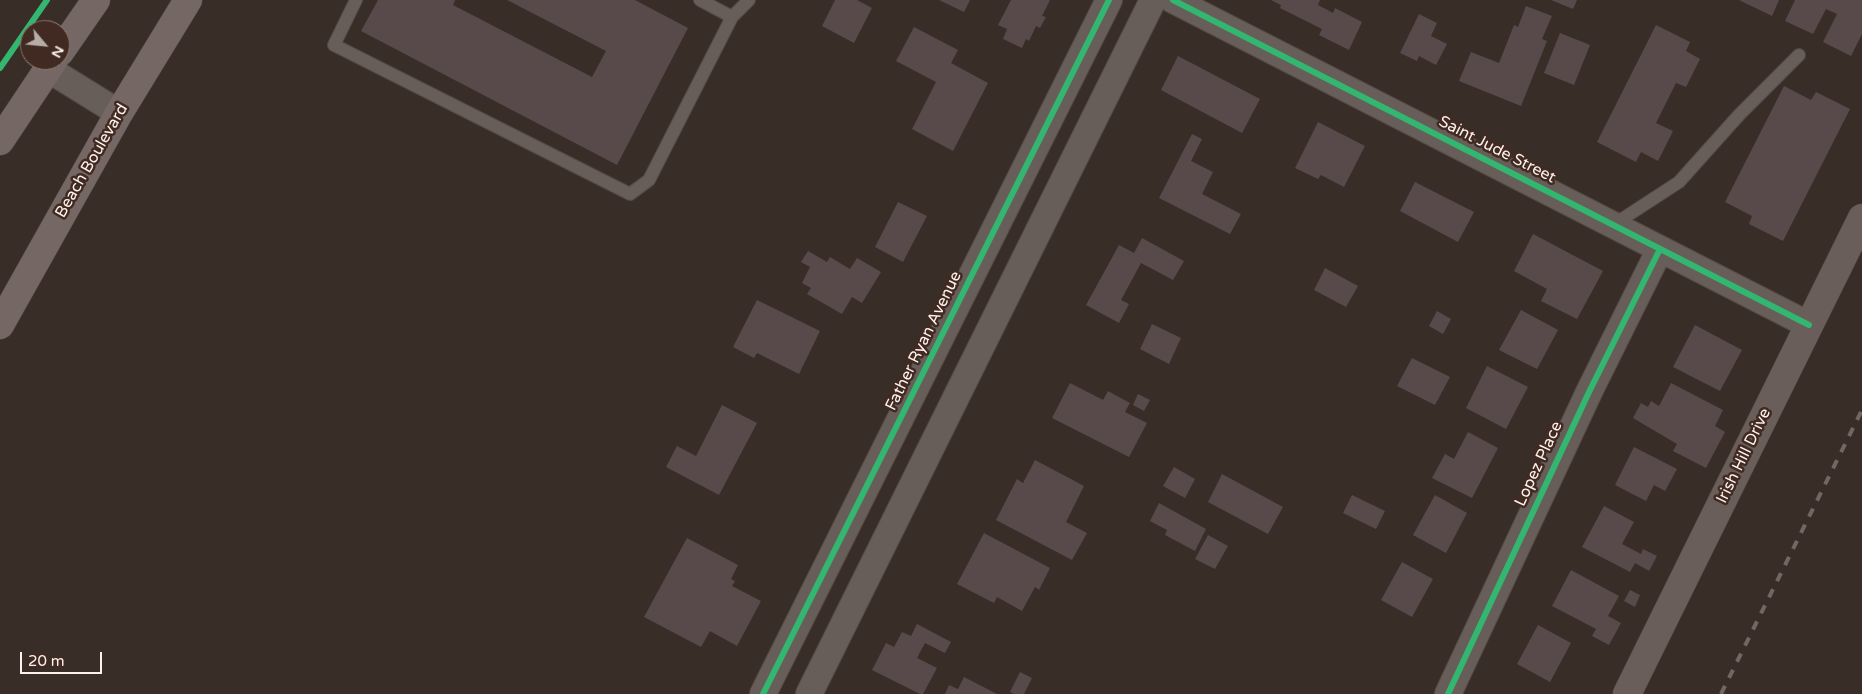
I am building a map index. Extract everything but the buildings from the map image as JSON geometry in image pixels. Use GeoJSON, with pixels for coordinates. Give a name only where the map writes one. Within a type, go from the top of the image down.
{"type":"FeatureCollection","features":[{"type":"Feature","properties":{"kind":"main road"},"geometry":{"type":"LineString","coordinates":[[70,37],[96,0]]}},
{"type":"Feature","properties":{"kind":"main road","name":"Beach Boulevard"},"geometry":{"type":"LineString","coordinates":[[0,325],[119,113],[188,0]]}},
{"type":"Feature","properties":{"kind":"main road"},"geometry":{"type":"LineString","coordinates":[[0,141],[47,70]]}},
{"type":"Feature","properties":{"kind":"main road","name":"Irish Hill Drive"},"geometry":{"type":"LineString","coordinates":[[1627,694],[1862,218]]}},
{"type":"Feature","properties":{"kind":"street","name":"Father Ryan Avenue"},"geometry":{"type":"LineString","coordinates":[[767,686],[1109,0]]}},
{"type":"Feature","properties":{"kind":"street"},"geometry":{"type":"LineString","coordinates":[[809,694],[1153,0]]}},
{"type":"Feature","properties":{"kind":"street","name":"Saint Jude Street"},"geometry":{"type":"LineString","coordinates":[[1173,0],[1809,325]]}},
{"type":"Feature","properties":{"kind":"street"},"geometry":{"type":"LineString","coordinates":[[66,70],[119,113]]}},
{"type":"Feature","properties":{"kind":"street","name":"Lopez Place"},"geometry":{"type":"LineString","coordinates":[[1448,694],[1577,416],[1660,249]]}},
{"type":"Feature","properties":{"kind":"street"},"geometry":{"type":"LineString","coordinates":[[767,686],[800,694]]}},
{"type":"Feature","properties":{"kind":"lane"},"geometry":{"type":"LineString","coordinates":[[356,0],[334,45],[630,194],[649,180],[732,17],[749,0]]}},
{"type":"Feature","properties":{"kind":"lane"},"geometry":{"type":"LineString","coordinates":[[700,0],[732,17]]}},
{"type":"Feature","properties":{"kind":"lane"},"geometry":{"type":"LineString","coordinates":[[1614,225],[1679,182],[1739,115],[1798,55]]}},
{"type":"Feature","properties":{"kind":"railway"},"geometry":{"type":"LineString","coordinates":[[1721,694],[1862,410]]}},
{"type":"Feature","properties":{"kind":"cycle path"},"geometry":{"type":"LineString","coordinates":[[0,68],[47,0]]}},
{"type":"Feature","properties":{"kind":"cycle path"},"geometry":{"type":"LineString","coordinates":[[763,694],[1109,0]]}},
{"type":"Feature","properties":{"kind":"cycle path"},"geometry":{"type":"LineString","coordinates":[[1173,0],[1809,325]]}},
{"type":"Feature","properties":{"kind":"cycle path"},"geometry":{"type":"LineString","coordinates":[[1448,694],[1590,390],[1660,249]]}}]}
